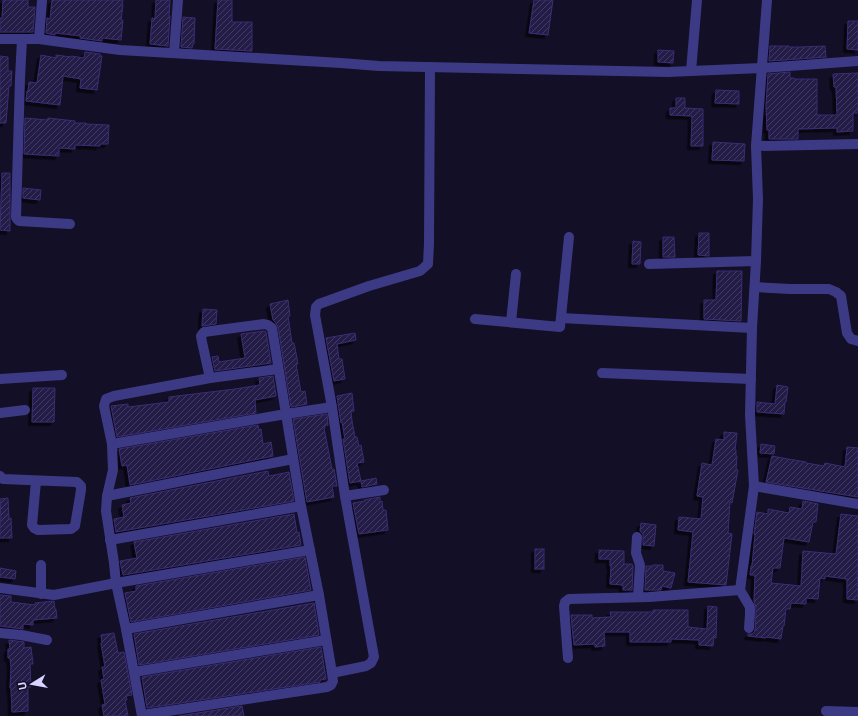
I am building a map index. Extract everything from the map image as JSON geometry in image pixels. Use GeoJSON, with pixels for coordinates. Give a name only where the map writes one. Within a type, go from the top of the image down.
{"type":"FeatureCollection","features":[{"type":"Feature","properties":{"kind":"street"},"geometry":{"type":"LineString","coordinates":[[40,39],[42,0]]}},
{"type":"Feature","properties":{"kind":"street"},"geometry":{"type":"LineString","coordinates":[[174,53],[178,0]]}},
{"type":"Feature","properties":{"kind":"street"},"geometry":{"type":"LineString","coordinates":[[691,71],[697,0]]}},
{"type":"Feature","properties":{"kind":"street"},"geometry":{"type":"LineString","coordinates":[[749,628],[750,607],[740,590],[754,486],[750,415],[752,328],[758,199],[756,146],[767,0]]}},
{"type":"Feature","properties":{"kind":"street"},"geometry":{"type":"LineString","coordinates":[[0,39],[40,39],[120,50],[379,66],[668,72],[762,68],[858,61]]}},
{"type":"Feature","properties":{"kind":"street"},"geometry":{"type":"LineString","coordinates":[[22,39],[16,217],[19,220],[70,224]]}},
{"type":"Feature","properties":{"kind":"street"},"geometry":{"type":"LineString","coordinates":[[332,673],[366,666],[371,663],[374,657],[345,496],[332,407],[315,315],[316,308],[319,304],[369,286],[420,271],[428,264],[430,67]]}},
{"type":"Feature","properties":{"kind":"street"},"geometry":{"type":"LineString","coordinates":[[756,146],[858,144]]}},
{"type":"Feature","properties":{"kind":"street"},"geometry":{"type":"LineString","coordinates":[[475,319],[560,327],[569,237]]}},
{"type":"Feature","properties":{"kind":"street"},"geometry":{"type":"LineString","coordinates":[[649,264],[756,261]]}},
{"type":"Feature","properties":{"kind":"street"},"geometry":{"type":"LineString","coordinates":[[511,322],[516,274]]}},
{"type":"Feature","properties":{"kind":"street"},"geometry":{"type":"LineString","coordinates":[[755,287],[829,289],[836,292],[841,296],[847,333],[851,338],[858,341]]}},
{"type":"Feature","properties":{"kind":"street"},"geometry":{"type":"LineString","coordinates":[[561,318],[752,328]]}},
{"type":"Feature","properties":{"kind":"street"},"geometry":{"type":"LineString","coordinates":[[210,378],[201,336],[204,332],[264,324],[268,324],[272,328],[301,506],[319,596],[333,681],[331,685],[327,687],[142,715],[116,583],[106,511],[107,496],[113,470],[112,444],[104,406],[106,399],[114,396],[210,378],[278,369]]}},
{"type":"Feature","properties":{"kind":"street"},"geometry":{"type":"LineString","coordinates":[[602,373],[752,379]]}},
{"type":"Feature","properties":{"kind":"street"},"geometry":{"type":"LineString","coordinates":[[0,378],[62,375]]}},
{"type":"Feature","properties":{"kind":"street"},"geometry":{"type":"LineString","coordinates":[[112,444],[332,407]]}},
{"type":"Feature","properties":{"kind":"street"},"geometry":{"type":"LineString","coordinates":[[0,413],[26,410]]}},
{"type":"Feature","properties":{"kind":"street"},"geometry":{"type":"LineString","coordinates":[[107,496],[293,459]]}},
{"type":"Feature","properties":{"kind":"street"},"geometry":{"type":"LineString","coordinates":[[0,476],[3,479],[77,482],[81,486],[81,490],[75,526],[71,529],[38,530],[34,528],[32,525],[36,481]]}},
{"type":"Feature","properties":{"kind":"street"},"geometry":{"type":"LineString","coordinates":[[754,486],[858,504]]}},
{"type":"Feature","properties":{"kind":"street"},"geometry":{"type":"LineString","coordinates":[[345,496],[384,490]]}},
{"type":"Feature","properties":{"kind":"street"},"geometry":{"type":"LineString","coordinates":[[110,540],[301,506]]}},
{"type":"Feature","properties":{"kind":"street"},"geometry":{"type":"LineString","coordinates":[[637,537],[636,553],[640,565],[638,597]]}},
{"type":"Feature","properties":{"kind":"street"},"geometry":{"type":"LineString","coordinates":[[0,588],[54,595],[310,550]]}},
{"type":"Feature","properties":{"kind":"street"},"geometry":{"type":"LineString","coordinates":[[41,565],[41,594]]}},
{"type":"Feature","properties":{"kind":"street"},"geometry":{"type":"LineString","coordinates":[[568,658],[565,602],[568,599],[638,597],[740,590]]}},
{"type":"Feature","properties":{"kind":"street"},"geometry":{"type":"LineString","coordinates":[[126,629],[319,596]]}},
{"type":"Feature","properties":{"kind":"street"},"geometry":{"type":"LineString","coordinates":[[0,634],[21,635],[47,640]]}},
{"type":"Feature","properties":{"kind":"street"},"geometry":{"type":"LineString","coordinates":[[134,672],[326,640]]}},
{"type":"Feature","properties":{"kind":"street"},"geometry":{"type":"LineString","coordinates":[[826,712],[858,712]]}},
{"type":"Feature","properties":{"kind":"building"},"geometry":{"type":"Polygon","coordinates":[[[3,0],[28,0],[28,7],[35,7],[33,32],[0,32],[0,18],[2,19],[3,0]]]}},
{"type":"Feature","properties":{"kind":"building"},"geometry":{"type":"Polygon","coordinates":[[[52,0],[123,0],[121,40],[102,38],[102,41],[80,38],[81,36],[55,33],[55,35],[46,33],[47,18],[50,19],[52,0]]]}},
{"type":"Feature","properties":{"kind":"building"},"geometry":{"type":"Polygon","coordinates":[[[156,0],[170,0],[168,46],[150,44],[152,18],[155,19],[156,0]]]}},
{"type":"Feature","properties":{"kind":"building"},"geometry":{"type":"Polygon","coordinates":[[[218,0],[232,0],[232,22],[252,22],[252,51],[215,49],[218,0]]]}},
{"type":"Feature","properties":{"kind":"building"},"geometry":{"type":"Polygon","coordinates":[[[534,0],[553,0],[548,35],[529,33],[534,0]]]}},
{"type":"Feature","properties":{"kind":"building"},"geometry":{"type":"Polygon","coordinates":[[[183,17],[195,18],[194,44],[192,48],[181,47],[183,17]]]}},
{"type":"Feature","properties":{"kind":"building"},"geometry":{"type":"Polygon","coordinates":[[[848,21],[858,21],[858,50],[847,49],[848,21]]]}},
{"type":"Feature","properties":{"kind":"building"},"geometry":{"type":"Polygon","coordinates":[[[770,46],[825,46],[826,57],[769,61],[770,46]]]}},
{"type":"Feature","properties":{"kind":"building"},"geometry":{"type":"Polygon","coordinates":[[[658,50],[674,51],[673,63],[658,62],[658,50]]]}},
{"type":"Feature","properties":{"kind":"building"},"geometry":{"type":"Polygon","coordinates":[[[85,52],[100,54],[100,56],[102,56],[97,90],[80,88],[81,79],[63,76],[60,105],[26,101],[29,82],[37,83],[41,55],[56,58],[56,55],[84,58],[85,52]]]}},
{"type":"Feature","properties":{"kind":"building"},"geometry":{"type":"Polygon","coordinates":[[[0,56],[8,57],[8,71],[12,71],[11,86],[9,86],[6,123],[0,123],[0,56]]]}},
{"type":"Feature","properties":{"kind":"building"},"geometry":{"type":"Polygon","coordinates":[[[790,72],[790,78],[817,79],[817,115],[837,115],[836,87],[834,87],[833,74],[858,73],[858,113],[853,113],[853,131],[837,132],[837,128],[798,129],[798,139],[769,139],[766,106],[768,74],[790,72]]]}},
{"type":"Feature","properties":{"kind":"building"},"geometry":{"type":"Polygon","coordinates":[[[716,90],[739,91],[739,104],[715,103],[716,90]]]}},
{"type":"Feature","properties":{"kind":"building"},"geometry":{"type":"Polygon","coordinates":[[[676,98],[685,98],[685,108],[703,109],[703,146],[691,146],[692,116],[670,115],[670,108],[676,108],[676,98]]]}},
{"type":"Feature","properties":{"kind":"building"},"geometry":{"type":"Polygon","coordinates":[[[25,118],[47,120],[48,118],[75,121],[75,123],[109,125],[108,144],[100,144],[100,146],[75,145],[75,149],[59,148],[59,156],[24,154],[25,118]]]}},
{"type":"Feature","properties":{"kind":"building"},"geometry":{"type":"Polygon","coordinates":[[[713,142],[745,144],[744,161],[712,160],[713,142]]]}},
{"type":"Feature","properties":{"kind":"building"},"geometry":{"type":"Polygon","coordinates":[[[2,173],[10,173],[10,231],[0,230],[2,173]]]}},
{"type":"Feature","properties":{"kind":"building"},"geometry":{"type":"Polygon","coordinates":[[[23,188],[41,190],[40,200],[23,198],[23,188]]]}},
{"type":"Feature","properties":{"kind":"building"},"geometry":{"type":"Polygon","coordinates":[[[699,233],[709,233],[709,256],[698,255],[699,233]]]}},
{"type":"Feature","properties":{"kind":"building"},"geometry":{"type":"Polygon","coordinates":[[[663,237],[674,237],[675,257],[663,257],[663,237]]]}},
{"type":"Feature","properties":{"kind":"building"},"geometry":{"type":"Polygon","coordinates":[[[633,241],[641,242],[640,264],[632,264],[633,241]]]}},
{"type":"Feature","properties":{"kind":"building"},"geometry":{"type":"Polygon","coordinates":[[[717,271],[742,271],[741,321],[704,319],[704,300],[716,300],[717,271]]]}},
{"type":"Feature","properties":{"kind":"building"},"geometry":{"type":"Polygon","coordinates":[[[288,300],[290,316],[288,316],[292,343],[294,343],[296,353],[298,364],[296,364],[301,392],[305,391],[307,404],[291,407],[278,327],[273,320],[270,304],[288,300]]]}},
{"type":"Feature","properties":{"kind":"building"},"geometry":{"type":"Polygon","coordinates":[[[203,309],[217,310],[216,324],[202,326],[203,309]]]}},
{"type":"Feature","properties":{"kind":"building"},"geometry":{"type":"Polygon","coordinates":[[[266,332],[271,363],[215,371],[212,357],[218,356],[219,362],[245,358],[241,334],[266,332]]]}},
{"type":"Feature","properties":{"kind":"building"},"geometry":{"type":"Polygon","coordinates":[[[355,333],[356,340],[337,344],[339,359],[342,359],[345,379],[334,381],[326,338],[355,333]]]}},
{"type":"Feature","properties":{"kind":"building"},"geometry":{"type":"Polygon","coordinates":[[[273,376],[276,396],[255,400],[256,413],[117,437],[111,406],[128,404],[128,407],[169,402],[169,397],[260,385],[259,378],[273,376]]]}},
{"type":"Feature","properties":{"kind":"building"},"geometry":{"type":"Polygon","coordinates":[[[777,385],[788,387],[784,414],[757,412],[757,402],[775,404],[777,385]]]}},
{"type":"Feature","properties":{"kind":"building"},"geometry":{"type":"Polygon","coordinates":[[[33,388],[55,388],[54,422],[32,422],[33,388]]]}},
{"type":"Feature","properties":{"kind":"building"},"geometry":{"type":"Polygon","coordinates":[[[352,393],[354,411],[351,412],[352,421],[355,437],[357,437],[359,446],[361,445],[364,462],[357,463],[361,481],[350,483],[343,439],[345,439],[337,396],[352,393]]]}},
{"type":"Feature","properties":{"kind":"building"},"geometry":{"type":"Polygon","coordinates":[[[327,414],[328,425],[324,426],[324,428],[337,486],[332,486],[334,497],[307,502],[293,419],[327,414]]]}},
{"type":"Feature","properties":{"kind":"building"},"geometry":{"type":"Polygon","coordinates":[[[258,425],[259,430],[261,429],[263,444],[271,442],[273,456],[130,485],[127,465],[122,466],[119,449],[258,425]]]}},
{"type":"Feature","properties":{"kind":"building"},"geometry":{"type":"Polygon","coordinates":[[[724,432],[737,433],[735,450],[737,456],[736,469],[738,470],[732,503],[730,502],[728,533],[732,534],[726,585],[688,582],[693,532],[678,530],[679,517],[701,519],[703,497],[697,496],[702,463],[712,465],[716,439],[724,440],[724,432]]]}},
{"type":"Feature","properties":{"kind":"building"},"geometry":{"type":"Polygon","coordinates":[[[761,444],[775,446],[774,454],[760,453],[761,444]]]}},
{"type":"Feature","properties":{"kind":"building"},"geometry":{"type":"Polygon","coordinates":[[[847,447],[858,448],[858,497],[766,482],[772,456],[824,466],[825,463],[845,467],[847,447]]]}},
{"type":"Feature","properties":{"kind":"building"},"geometry":{"type":"Polygon","coordinates":[[[268,471],[269,476],[289,472],[294,501],[116,532],[114,519],[124,517],[122,505],[131,503],[130,498],[268,471]]]}},
{"type":"Feature","properties":{"kind":"building"},"geometry":{"type":"Polygon","coordinates":[[[376,478],[377,484],[362,487],[361,481],[376,478]]]}},
{"type":"Feature","properties":{"kind":"building"},"geometry":{"type":"Polygon","coordinates":[[[380,497],[383,510],[386,510],[388,530],[359,534],[353,503],[380,497]]]}},
{"type":"Feature","properties":{"kind":"building"},"geometry":{"type":"Polygon","coordinates":[[[8,498],[12,538],[0,538],[0,499],[8,498]]]}},
{"type":"Feature","properties":{"kind":"building"},"geometry":{"type":"Polygon","coordinates":[[[803,501],[818,504],[816,522],[813,522],[809,542],[784,538],[780,568],[773,568],[771,583],[801,586],[803,551],[836,554],[841,514],[858,516],[858,600],[847,599],[847,579],[825,576],[825,579],[820,578],[818,599],[806,598],[806,604],[791,603],[790,609],[786,609],[781,639],[748,636],[748,634],[752,634],[755,631],[755,575],[750,575],[757,512],[768,514],[768,509],[789,513],[790,507],[802,509],[803,501]]]}},
{"type":"Feature","properties":{"kind":"building"},"geometry":{"type":"Polygon","coordinates":[[[294,514],[297,533],[299,532],[301,545],[123,575],[120,561],[137,558],[134,542],[294,514]]]}},
{"type":"Feature","properties":{"kind":"building"},"geometry":{"type":"Polygon","coordinates":[[[641,523],[656,525],[654,546],[643,545],[643,534],[640,531],[641,523]]]}},
{"type":"Feature","properties":{"kind":"building"},"geometry":{"type":"Polygon","coordinates":[[[535,549],[544,549],[544,569],[535,569],[535,549]]]}},
{"type":"Feature","properties":{"kind":"building"},"geometry":{"type":"Polygon","coordinates":[[[599,550],[624,551],[624,564],[632,564],[633,566],[632,590],[623,590],[623,585],[610,584],[610,559],[599,559],[599,550]]]}},
{"type":"Feature","properties":{"kind":"building"},"geometry":{"type":"Polygon","coordinates":[[[305,557],[311,590],[131,622],[125,593],[136,591],[136,586],[305,557]]]}},
{"type":"Feature","properties":{"kind":"building"},"geometry":{"type":"Polygon","coordinates":[[[663,565],[663,571],[675,573],[671,588],[662,586],[661,590],[645,590],[646,566],[663,565]]]}},
{"type":"Feature","properties":{"kind":"building"},"geometry":{"type":"Polygon","coordinates":[[[0,568],[16,571],[15,579],[0,577],[0,568]]]}},
{"type":"Feature","properties":{"kind":"building"},"geometry":{"type":"Polygon","coordinates":[[[0,595],[11,596],[11,602],[35,605],[35,603],[54,601],[57,618],[33,620],[33,625],[23,624],[23,629],[0,626],[0,595]]]}},
{"type":"Feature","properties":{"kind":"building"},"geometry":{"type":"Polygon","coordinates":[[[314,603],[319,635],[139,665],[134,634],[314,603]]]}},
{"type":"Feature","properties":{"kind":"building"},"geometry":{"type":"Polygon","coordinates":[[[708,606],[717,607],[716,638],[714,637],[713,646],[699,645],[699,640],[671,639],[671,642],[630,642],[630,632],[604,632],[605,646],[595,647],[595,644],[574,645],[571,615],[592,615],[592,618],[611,617],[610,612],[688,610],[688,627],[707,629],[708,606]]]}},
{"type":"Feature","properties":{"kind":"building"},"geometry":{"type":"Polygon","coordinates":[[[114,633],[118,653],[124,652],[132,695],[126,696],[127,700],[125,700],[128,716],[104,716],[102,705],[105,704],[101,680],[104,679],[102,667],[105,667],[101,635],[114,633]]]}},
{"type":"Feature","properties":{"kind":"building"},"geometry":{"type":"Polygon","coordinates":[[[9,640],[24,642],[24,648],[31,647],[33,664],[30,664],[31,687],[28,687],[28,711],[12,712],[10,688],[11,667],[10,658],[8,658],[8,649],[10,649],[9,640]]]}},
{"type":"Feature","properties":{"kind":"building"},"geometry":{"type":"Polygon","coordinates":[[[321,647],[326,679],[320,680],[320,682],[147,708],[142,677],[321,647]]]}},
{"type":"Feature","properties":{"kind":"building"},"geometry":{"type":"Polygon","coordinates":[[[242,706],[244,716],[179,716],[242,706]]]}}]}
